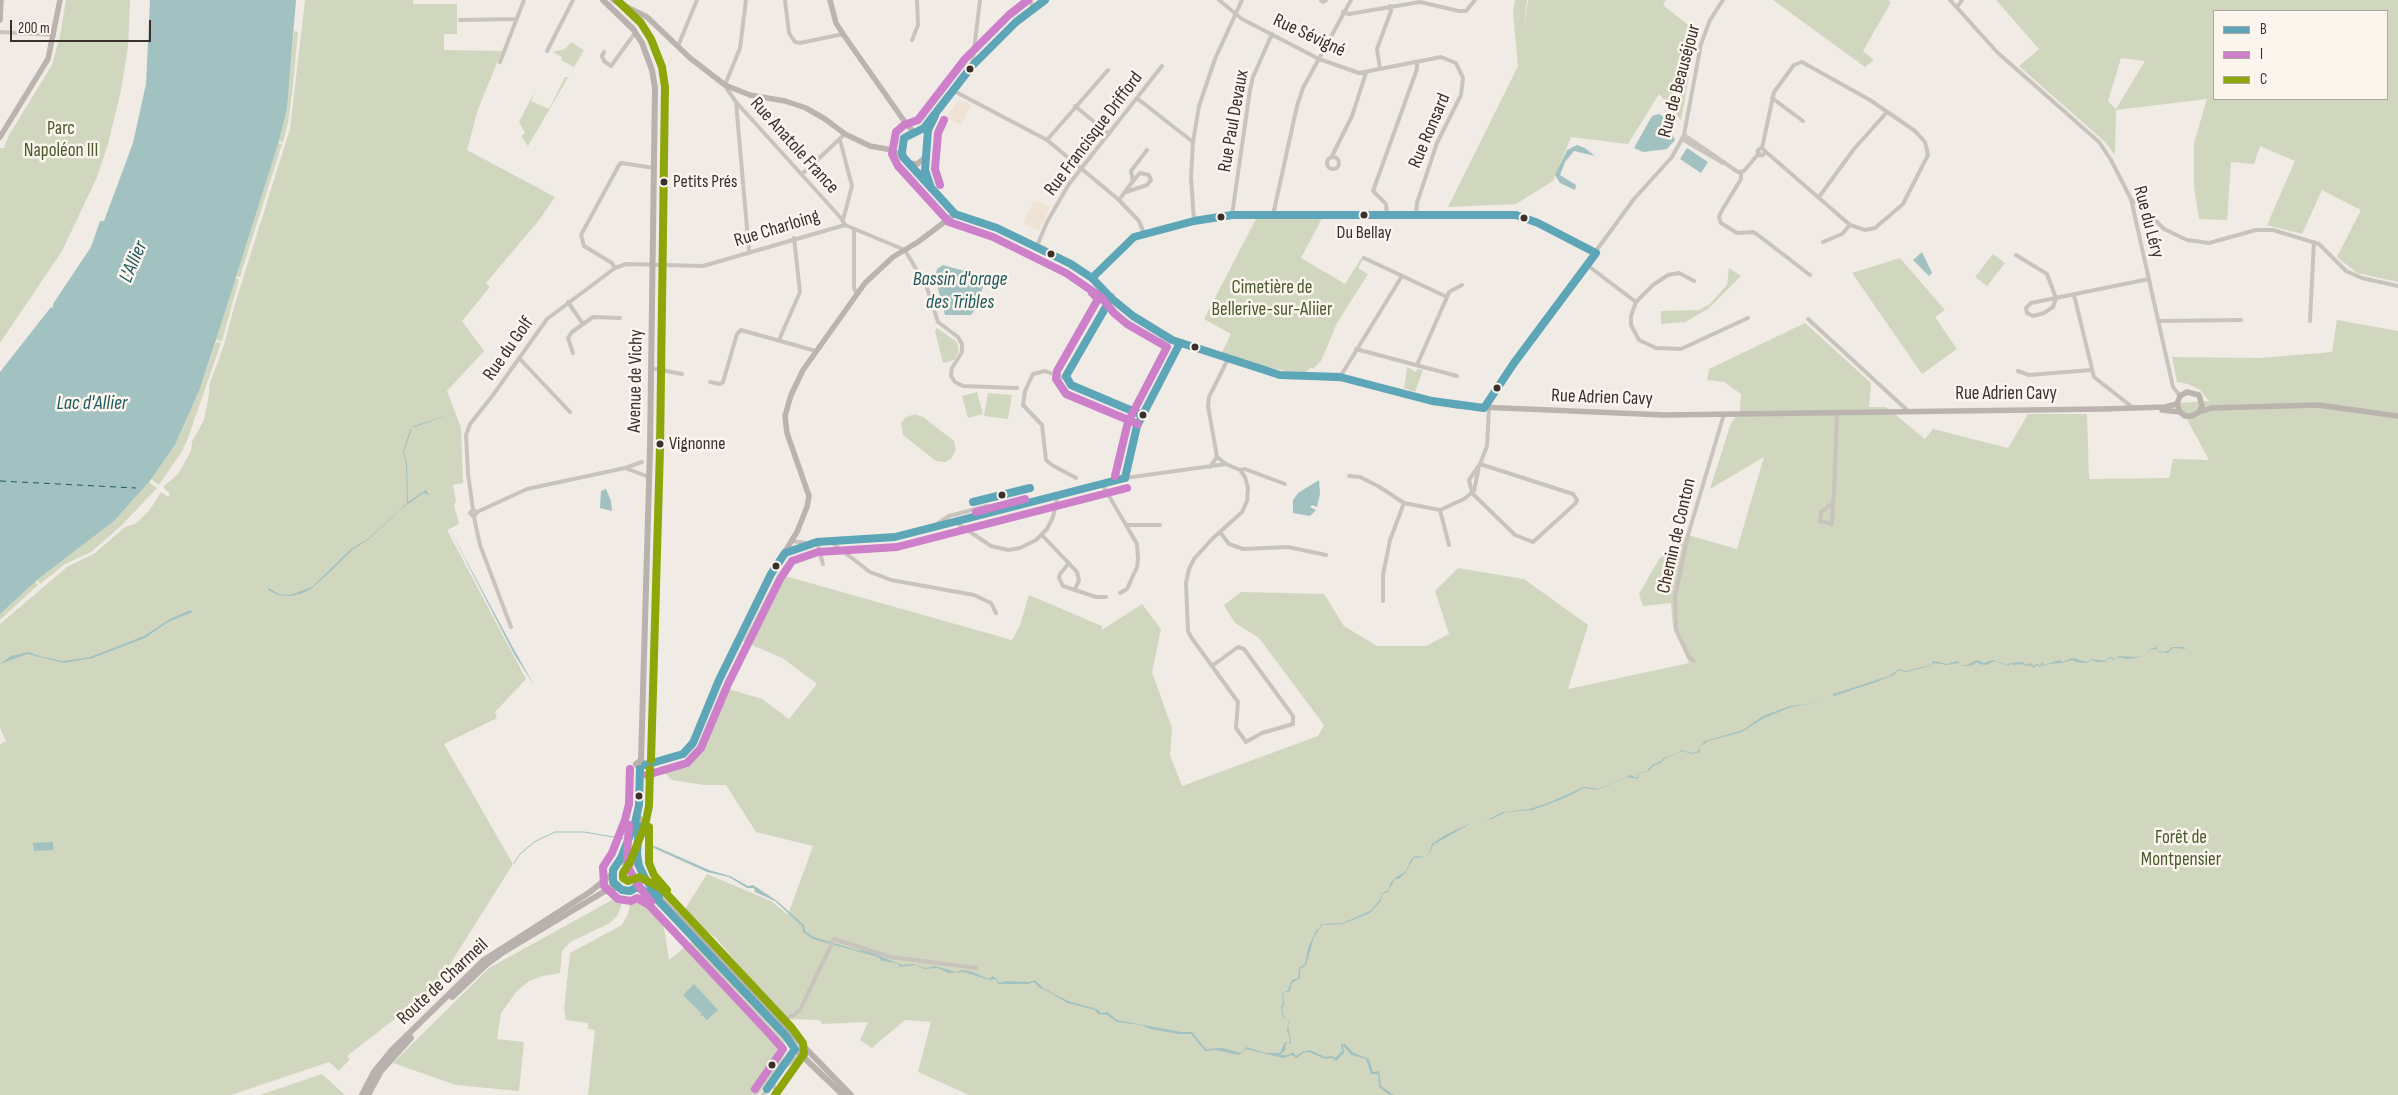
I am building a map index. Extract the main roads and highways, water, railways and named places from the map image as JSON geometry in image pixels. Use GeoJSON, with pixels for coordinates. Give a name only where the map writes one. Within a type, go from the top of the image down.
{"type":"FeatureCollection","features":[{"type":"Feature","properties":{"kind":"main road"},"geometry":{"type":"LineString","coordinates":[[0,20],[1,0]]}},
{"type":"Feature","properties":{"kind":"main road"},"geometry":{"type":"LineString","coordinates":[[0,137],[48,59],[60,0]]}},
{"type":"Feature","properties":{"kind":"main road"},"geometry":{"type":"LineString","coordinates":[[603,0],[618,14]]}},
{"type":"Feature","properties":{"kind":"main road"},"geometry":{"type":"LineString","coordinates":[[608,0],[618,14]]}},
{"type":"Feature","properties":{"kind":"main road"},"geometry":{"type":"LineString","coordinates":[[613,0],[647,17],[678,46],[726,85],[750,94],[785,101],[806,108],[845,134],[870,146],[892,150],[903,157],[955,214],[884,264],[856,293],[803,370],[791,395],[785,416],[787,433],[809,496],[807,507],[792,541],[771,574],[719,680],[693,743],[683,754],[676,758],[642,765]]}},
{"type":"Feature","properties":{"kind":"main road"},"geometry":{"type":"LineString","coordinates":[[830,0],[836,23],[843,34],[907,125],[927,140]]}},
{"type":"Feature","properties":{"kind":"main road"},"geometry":{"type":"LineString","coordinates":[[903,157],[904,138],[933,118],[972,66],[1045,0]]}},
{"type":"Feature","properties":{"kind":"main road","name":"Avenue de Vichy"},"geometry":{"type":"LineString","coordinates":[[618,14],[635,33],[646,52],[654,82],[649,477],[642,765],[637,854],[639,866]]}},
{"type":"Feature","properties":{"kind":"main road"},"geometry":{"type":"LineString","coordinates":[[928,185],[925,170],[927,140],[933,118]]}},
{"type":"Feature","properties":{"kind":"main road"},"geometry":{"type":"LineString","coordinates":[[0,124],[6,129]]}},
{"type":"Feature","properties":{"kind":"main road"},"geometry":{"type":"LineString","coordinates":[[908,163],[917,164],[926,156]]}},
{"type":"Feature","properties":{"kind":"main road","name":"Rue Adrien Cavy"},"geometry":{"type":"LineString","coordinates":[[955,214],[979,221],[1037,246],[1092,278],[1121,306],[1148,326],[1180,343],[1280,375],[1340,377],[1432,401],[1487,409],[1664,415],[1906,410],[2102,409],[2180,412]]}},
{"type":"Feature","properties":{"kind":"main road"},"geometry":{"type":"LineString","coordinates":[[2199,412],[2202,403],[2199,395],[2191,391],[2180,396],[2177,404],[2180,412],[2188,417],[2211,408],[2318,405],[2398,416]]}},
{"type":"Feature","properties":{"kind":"main road"},"geometry":{"type":"LineString","coordinates":[[2202,403],[2211,408]]}},
{"type":"Feature","properties":{"kind":"main road","name":"Rue Adrien Cavy"},"geometry":{"type":"LineString","coordinates":[[2102,409],[2165,407],[2177,404]]}},
{"type":"Feature","properties":{"kind":"main road","name":"Avenue de Vichy"},"geometry":{"type":"LineString","coordinates":[[617,864],[635,823],[639,804]]}},
{"type":"Feature","properties":{"kind":"main road"},"geometry":{"type":"LineString","coordinates":[[642,873],[642,881],[637,887],[626,891],[618,888],[613,882],[612,874],[617,864],[628,860],[639,866],[658,896],[843,1095]]}},
{"type":"Feature","properties":{"kind":"main road","name":"Route de Charmeil"},"geometry":{"type":"LineString","coordinates":[[362,1095],[374,1072],[392,1050],[484,960],[590,892],[612,874]]}},
{"type":"Feature","properties":{"kind":"main road"},"geometry":{"type":"LineString","coordinates":[[637,887],[655,898],[777,1022]]}},
{"type":"Feature","properties":{"kind":"main road","name":"Route de Charmeil"},"geometry":{"type":"LineString","coordinates":[[368,1095],[381,1071],[396,1053],[487,964],[610,888],[618,888]]}},
{"type":"Feature","properties":{"kind":"main road"},"geometry":{"type":"LineString","coordinates":[[799,1049],[850,1095]]}},
{"type":"Feature","properties":{"kind":"water","name":"Lac d'Allier"},"geometry":{"type":"Polygon","coordinates":[[[150,0],[296,0],[287,109],[279,141],[199,391],[175,445],[149,482],[114,521],[37,580],[0,614],[0,372],[51,307],[53,308],[53,304],[91,247],[100,221],[104,221],[133,143],[146,84],[150,0]]]}},
{"type":"Feature","properties":{"kind":"water"},"geometry":{"type":"Polygon","coordinates":[[[1659,114],[1664,117],[1675,140],[1667,149],[1643,152],[1634,148],[1652,116],[1659,114]]]}},
{"type":"Feature","properties":{"kind":"water"},"geometry":{"type":"Polygon","coordinates":[[[1577,145],[1585,148],[1595,156],[1574,151],[1565,162],[1560,175],[1576,185],[1575,190],[1560,183],[1555,175],[1567,150],[1577,145]]]}},
{"type":"Feature","properties":{"kind":"water"},"geometry":{"type":"Polygon","coordinates":[[[1687,148],[1708,162],[1701,173],[1680,159],[1687,148]]]}},
{"type":"Feature","properties":{"kind":"water"},"geometry":{"type":"Polygon","coordinates":[[[1922,252],[1932,273],[1929,276],[1913,260],[1922,252]]]}},
{"type":"Feature","properties":{"kind":"water","name":"Bassin d'orage des Tribles"},"geometry":{"type":"Polygon","coordinates":[[[943,265],[986,277],[977,306],[971,315],[945,315],[935,277],[937,269],[943,265]]]}},
{"type":"Feature","properties":{"kind":"water"},"geometry":{"type":"Polygon","coordinates":[[[456,412],[412,428],[414,426],[456,412]]]}},
{"type":"Feature","properties":{"kind":"water"},"geometry":{"type":"Polygon","coordinates":[[[412,428],[404,452],[407,464],[408,502],[426,490],[447,523],[429,495],[424,493],[402,508],[369,539],[352,550],[311,589],[290,596],[278,595],[268,590],[269,588],[279,594],[290,595],[312,587],[351,549],[369,538],[407,503],[406,464],[403,452],[412,428]]]}},
{"type":"Feature","properties":{"kind":"water"},"geometry":{"type":"Polygon","coordinates":[[[1319,480],[1320,494],[1317,507],[1312,505],[1310,507],[1316,510],[1310,516],[1293,513],[1293,500],[1298,493],[1319,480]]]}},
{"type":"Feature","properties":{"kind":"water"},"geometry":{"type":"Polygon","coordinates":[[[606,489],[611,501],[612,511],[600,508],[601,491],[606,489]]]}},
{"type":"Feature","properties":{"kind":"water"},"geometry":{"type":"Polygon","coordinates":[[[449,528],[511,644],[534,685],[514,654],[449,528]]]}},
{"type":"Feature","properties":{"kind":"water"},"geometry":{"type":"Polygon","coordinates":[[[190,610],[193,612],[168,622],[145,638],[93,658],[64,663],[27,654],[0,664],[11,656],[28,652],[63,661],[90,657],[144,636],[170,619],[190,610]]]}},
{"type":"Feature","properties":{"kind":"water"},"geometry":{"type":"Polygon","coordinates":[[[2172,647],[2183,647],[2186,649],[2173,648],[2168,653],[2157,651],[2168,651],[2172,647]]]}},
{"type":"Feature","properties":{"kind":"water"},"geometry":{"type":"Polygon","coordinates":[[[2119,656],[2144,656],[2126,659],[2120,657],[2114,660],[2110,658],[2105,662],[2092,660],[2086,663],[2072,660],[2062,663],[2049,664],[2044,666],[2042,664],[2040,667],[2037,665],[2034,668],[2030,665],[2026,666],[2022,664],[2010,664],[2008,666],[1994,661],[1987,665],[1977,662],[1973,665],[1966,666],[1960,665],[1967,665],[1977,660],[1984,663],[1993,660],[2007,665],[2010,663],[2023,662],[2025,665],[2030,663],[2034,666],[2036,664],[2040,665],[2042,662],[2045,665],[2059,660],[2063,662],[2072,658],[2087,662],[2092,659],[2105,661],[2110,657],[2115,659],[2119,656]]]}},
{"type":"Feature","properties":{"kind":"water"},"geometry":{"type":"Polygon","coordinates":[[[1933,661],[1947,664],[1958,661],[1960,665],[1958,663],[1947,665],[1934,663],[1930,666],[1906,672],[1899,670],[1893,675],[1879,681],[1834,696],[1833,694],[1889,676],[1899,669],[1906,671],[1931,665],[1933,661]]]}},
{"type":"Feature","properties":{"kind":"water"},"geometry":{"type":"Polygon","coordinates":[[[1830,696],[1809,704],[1791,707],[1764,718],[1742,732],[1708,741],[1700,747],[1705,741],[1743,730],[1763,716],[1790,706],[1808,704],[1830,696]]]}},
{"type":"Feature","properties":{"kind":"water"},"geometry":{"type":"Polygon","coordinates":[[[1700,747],[1700,752],[1692,754],[1682,751],[1677,754],[1681,750],[1692,753],[1698,751],[1700,747]]]}},
{"type":"Feature","properties":{"kind":"water"},"geometry":{"type":"Polygon","coordinates":[[[1677,754],[1664,759],[1649,771],[1639,773],[1638,779],[1627,777],[1597,790],[1584,788],[1567,797],[1533,810],[1506,812],[1488,820],[1503,812],[1530,809],[1548,803],[1584,787],[1598,789],[1631,775],[1637,778],[1638,773],[1647,771],[1652,765],[1663,758],[1677,754]]]}},
{"type":"Feature","properties":{"kind":"water"},"geometry":{"type":"Polygon","coordinates":[[[1473,822],[1433,845],[1430,853],[1425,857],[1429,853],[1432,844],[1445,835],[1473,822]]]}},
{"type":"Feature","properties":{"kind":"water"},"geometry":{"type":"Polygon","coordinates":[[[53,842],[53,850],[34,851],[33,843],[53,842]]]}},
{"type":"Feature","properties":{"kind":"water"},"geometry":{"type":"Polygon","coordinates":[[[645,844],[657,847],[709,870],[730,876],[748,886],[753,885],[777,901],[804,925],[805,931],[814,937],[857,950],[867,951],[902,965],[914,964],[925,968],[935,966],[956,972],[962,970],[970,971],[989,979],[993,976],[997,979],[999,983],[1035,980],[1043,988],[1068,1001],[1097,1009],[1101,1013],[1107,1012],[1117,1020],[1181,1032],[1192,1032],[1206,1049],[1223,1048],[1240,1053],[1247,1047],[1265,1053],[1280,1053],[1285,1042],[1289,1043],[1290,1039],[1287,1030],[1289,1020],[1283,1017],[1281,1008],[1283,1001],[1282,993],[1288,990],[1292,980],[1298,978],[1299,968],[1305,964],[1308,948],[1321,924],[1343,923],[1370,911],[1380,900],[1382,893],[1389,890],[1390,884],[1395,878],[1405,872],[1412,858],[1416,856],[1425,857],[1414,858],[1405,873],[1399,879],[1395,879],[1388,892],[1382,894],[1381,901],[1370,913],[1343,924],[1322,925],[1314,937],[1306,965],[1300,969],[1300,978],[1292,983],[1290,991],[1283,993],[1284,1004],[1282,1009],[1284,1017],[1290,1020],[1288,1026],[1291,1040],[1290,1044],[1286,1043],[1285,1050],[1280,1055],[1288,1055],[1293,1052],[1296,1056],[1302,1052],[1310,1050],[1325,1057],[1332,1056],[1335,1058],[1342,1051],[1341,1044],[1345,1044],[1354,1053],[1369,1059],[1373,1072],[1379,1071],[1381,1086],[1394,1095],[1388,1094],[1379,1087],[1378,1074],[1371,1074],[1366,1059],[1351,1055],[1343,1045],[1344,1053],[1336,1061],[1332,1058],[1325,1059],[1309,1052],[1303,1053],[1297,1058],[1292,1055],[1283,1058],[1246,1049],[1239,1055],[1215,1050],[1205,1051],[1191,1034],[1179,1034],[1150,1029],[1141,1025],[1117,1022],[1107,1015],[1098,1014],[1095,1010],[1067,1003],[1040,988],[1034,982],[1028,984],[998,984],[996,979],[989,980],[964,972],[949,973],[937,968],[924,969],[916,965],[901,967],[896,963],[882,961],[878,957],[813,939],[803,932],[802,926],[775,901],[755,892],[754,888],[747,888],[729,877],[707,872],[645,844]]]}},
{"type":"Feature","properties":{"kind":"water"},"geometry":{"type":"Polygon","coordinates":[[[694,984],[718,1010],[707,1020],[702,1015],[700,1017],[701,1013],[683,995],[694,984]]]}},
{"type":"Feature","properties":{"kind":"waterway"},"geometry":{"type":"LineString","coordinates":[[514,863],[520,854],[534,842],[555,832],[584,832],[625,839]]}},
{"type":"Feature","properties":{"kind":"place","name":"Petits Prés"},"geometry":{"type":"Point","coordinates":[664,182]}},
{"type":"Feature","properties":{"kind":"place","name":"Du Bellay"},"geometry":{"type":"Point","coordinates":[1364,215]}},
{"type":"Feature","properties":{"kind":"place","name":"Vignonne"},"geometry":{"type":"Point","coordinates":[660,444]}},
{"type":"Feature","properties":{"kind":"park label","name":"Parc Napoléon III"},"geometry":{"type":"Point","coordinates":[61,140]}},
{"type":"Feature","properties":{"kind":"park label","name":"Cimetière de Bellerive-sur-Aliier"},"geometry":{"type":"Point","coordinates":[1272,299]}},
{"type":"Feature","properties":{"kind":"park label","name":"Forêt de Montpensier"},"geometry":{"type":"Point","coordinates":[2181,849]}},
{"type":"Feature","properties":{"kind":"water label","name":"L'Allier"},"geometry":{"type":"Point","coordinates":[134,262]}}]}
